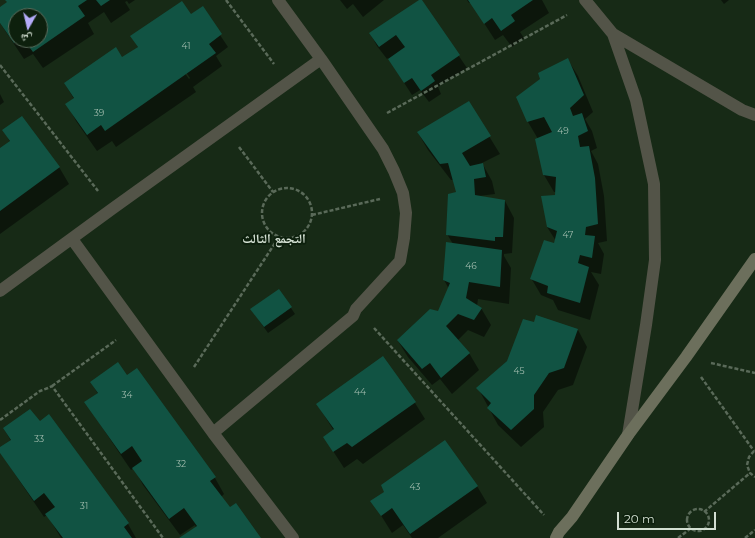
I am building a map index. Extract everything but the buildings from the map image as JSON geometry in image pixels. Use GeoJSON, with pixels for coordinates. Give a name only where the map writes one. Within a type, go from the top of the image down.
{"type":"FeatureCollection","features":[{"type":"Feature","properties":{"kind":"street"},"geometry":{"type":"LineString","coordinates":[[213,433],[353,316],[356,309],[400,261],[404,238],[406,213],[403,193],[383,149],[278,0]]}},
{"type":"Feature","properties":{"kind":"street"},"geometry":{"type":"LineString","coordinates":[[586,2],[613,34],[742,110],[755,115]]}},
{"type":"Feature","properties":{"kind":"street"},"geometry":{"type":"LineString","coordinates":[[613,34],[636,100],[654,184],[655,260],[628,435]]}},
{"type":"Feature","properties":{"kind":"street"},"geometry":{"type":"LineString","coordinates":[[0,291],[321,59]]}},
{"type":"Feature","properties":{"kind":"street"},"geometry":{"type":"LineString","coordinates":[[72,239],[213,433],[293,538]]}},
{"type":"Feature","properties":{"kind":"street"},"geometry":{"type":"LineString","coordinates":[[557,535],[572,517],[628,435],[686,357],[755,259]]}},
{"type":"Feature","properties":{"kind":"path"},"geometry":{"type":"LineString","coordinates":[[226,0],[288,82]]}},
{"type":"Feature","properties":{"kind":"path"},"geometry":{"type":"LineString","coordinates":[[366,125],[586,2]]}},
{"type":"Feature","properties":{"kind":"path"},"geometry":{"type":"LineString","coordinates":[[0,66],[112,209]]}},
{"type":"Feature","properties":{"kind":"path"},"geometry":{"type":"LineString","coordinates":[[225,128],[273,192]]}},
{"type":"Feature","properties":{"kind":"path"},"geometry":{"type":"LineString","coordinates":[[283,188],[295,189],[304,194],[311,204],[312,215],[309,226],[301,234],[290,238],[279,237],[269,231],[262,222],[261,211],[265,200],[273,192],[283,188]]}},
{"type":"Feature","properties":{"kind":"path"},"geometry":{"type":"LineString","coordinates":[[312,215],[403,193]]}},
{"type":"Feature","properties":{"kind":"path"},"geometry":{"type":"LineString","coordinates":[[181,388],[279,237]]}},
{"type":"Feature","properties":{"kind":"path"},"geometry":{"type":"LineString","coordinates":[[356,309],[557,535]]}},
{"type":"Feature","properties":{"kind":"path"},"geometry":{"type":"LineString","coordinates":[[0,420],[40,390],[52,386],[136,326]]}},
{"type":"Feature","properties":{"kind":"path"},"geometry":{"type":"LineString","coordinates":[[686,357],[755,373]]}},
{"type":"Feature","properties":{"kind":"path"},"geometry":{"type":"LineString","coordinates":[[686,357],[755,451],[749,457],[747,465],[750,473],[755,477]]}},
{"type":"Feature","properties":{"kind":"path"},"geometry":{"type":"LineString","coordinates":[[52,386],[163,538]]}},
{"type":"Feature","properties":{"kind":"path"},"geometry":{"type":"LineString","coordinates":[[704,512],[750,473]]}},
{"type":"Feature","properties":{"kind":"path"},"geometry":{"type":"LineString","coordinates":[[698,510],[704,512],[708,518],[708,525],[703,530],[697,531],[690,529],[687,523],[687,516],[692,511],[698,510]]}},
{"type":"Feature","properties":{"kind":"path"},"geometry":{"type":"LineString","coordinates":[[678,538],[690,529]]}},
{"type":"Feature","properties":{"kind":"path"},"geometry":{"type":"LineString","coordinates":[[745,538],[755,530]]}},
{"type":"Feature","properties":{"kind":"district","name":"التجمع الثالث"},"geometry":{"type":"Point","coordinates":[274,239]}}]}
